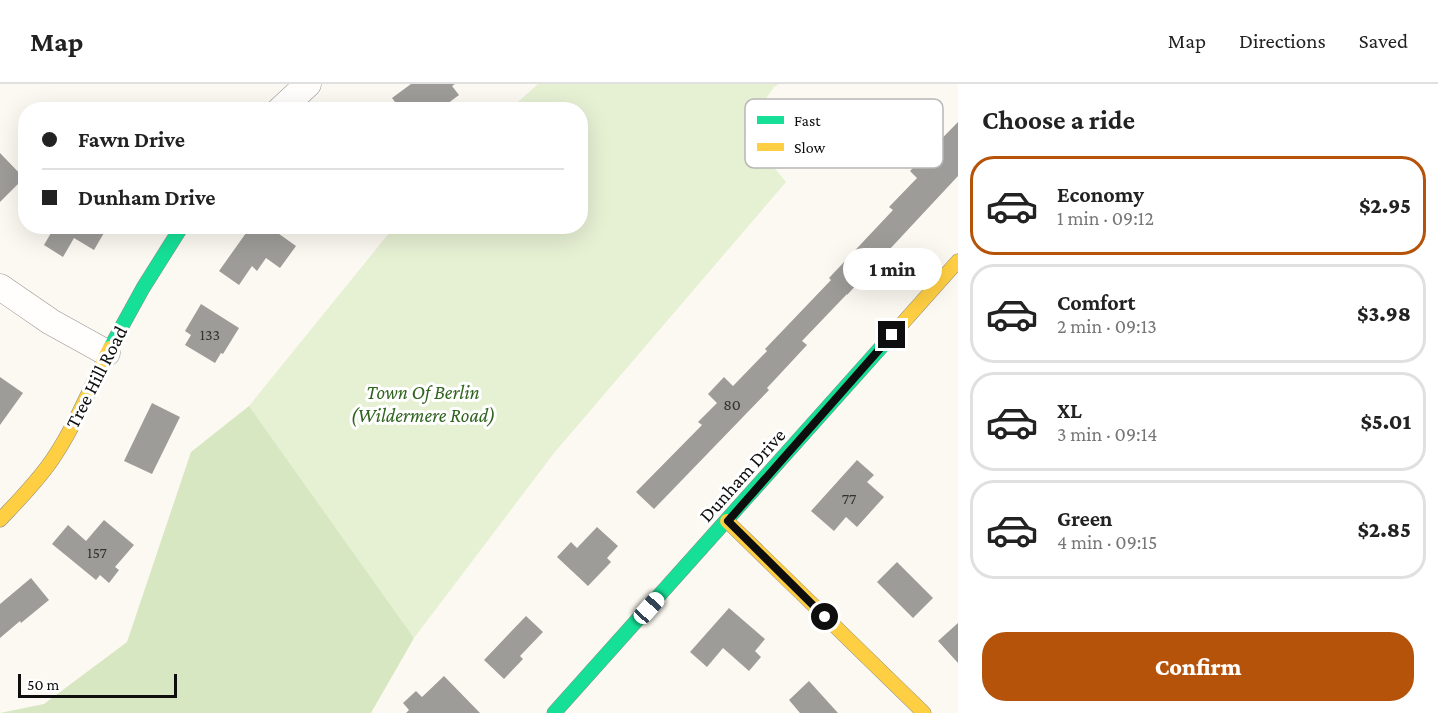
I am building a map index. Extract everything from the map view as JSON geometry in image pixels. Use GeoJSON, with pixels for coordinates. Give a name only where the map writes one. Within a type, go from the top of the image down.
{"type":"FeatureCollection","features":[{"type":"Feature","properties":{"kind":"street"},"geometry":{"type":"LineString","coordinates":[[289,102],[308,84]]}},
{"type":"Feature","properties":{"kind":"street","name":"Tree Hill Road"},"geometry":{"type":"LineString","coordinates":[[0,520],[26,493],[58,451],[107,353],[154,269],[177,234]]}},
{"type":"Feature","properties":{"kind":"street","name":"Dunham Drive"},"geometry":{"type":"LineString","coordinates":[[554,713],[956,268]]}},
{"type":"Feature","properties":{"kind":"street"},"geometry":{"type":"LineString","coordinates":[[0,287],[51,322],[107,353]]}},
{"type":"Feature","properties":{"kind":"street"},"geometry":{"type":"LineString","coordinates":[[728,521],[924,713]]}},
{"type":"Feature","properties":{"kind":"green space","name":"Town Of Berlin (Wildermere Road)"},"geometry":{"type":"Polygon","coordinates":[[[538,84],[779,84],[766,99],[745,99],[745,168],[774,168],[786,182],[554,453],[414,638],[249,406],[388,234],[588,234],[588,102],[518,102],[538,84]]]}},
{"type":"Feature","properties":{"kind":"green space"},"geometry":{"type":"Polygon","coordinates":[[[249,406],[414,638],[371,713],[0,713],[44,704],[127,642],[191,452],[249,406]]]}},
{"type":"Feature","properties":{"kind":"building"},"geometry":{"type":"Polygon","coordinates":[[[411,84],[455,84],[452,86],[459,95],[450,102],[395,102],[392,98],[411,84]]]}},
{"type":"Feature","properties":{"kind":"building"},"geometry":{"type":"Polygon","coordinates":[[[958,122],[958,176],[802,341],[807,345],[767,388],[769,390],[654,509],[636,492],[702,425],[698,422],[717,403],[708,394],[724,377],[733,386],[767,351],[765,349],[831,280],[829,278],[893,210],[889,207],[917,178],[910,171],[913,168],[943,168],[943,137],[958,122]]]}},
{"type":"Feature","properties":{"kind":"building"},"geometry":{"type":"Polygon","coordinates":[[[0,153],[18,172],[18,184],[0,202],[0,153]]]}},
{"type":"Feature","properties":{"kind":"building"},"geometry":{"type":"Polygon","coordinates":[[[50,234],[103,234],[94,250],[74,238],[63,257],[44,245],[50,234]]]}},
{"type":"Feature","properties":{"kind":"building"},"geometry":{"type":"Polygon","coordinates":[[[245,234],[279,234],[296,246],[280,268],[266,258],[257,271],[252,266],[239,285],[219,271],[245,234]]]}},
{"type":"Feature","properties":{"kind":"building"},"geometry":{"type":"Polygon","coordinates":[[[201,304],[239,328],[215,363],[185,345],[191,335],[185,331],[201,304]]]}},
{"type":"Feature","properties":{"kind":"building"},"geometry":{"type":"Polygon","coordinates":[[[0,377],[23,393],[0,425],[0,377]]]}},
{"type":"Feature","properties":{"kind":"building"},"geometry":{"type":"Polygon","coordinates":[[[152,403],[180,417],[152,474],[124,461],[152,403]]]}},
{"type":"Feature","properties":{"kind":"building"},"geometry":{"type":"Polygon","coordinates":[[[857,460],[874,475],[867,482],[884,497],[857,527],[846,517],[834,531],[811,511],[857,460]]]}},
{"type":"Feature","properties":{"kind":"building"},"geometry":{"type":"Polygon","coordinates":[[[104,520],[134,545],[115,567],[119,570],[109,583],[100,575],[96,580],[52,544],[68,525],[86,541],[104,520]]]}},
{"type":"Feature","properties":{"kind":"building"},"geometry":{"type":"Polygon","coordinates":[[[597,527],[618,546],[607,558],[611,562],[588,586],[557,557],[571,542],[577,548],[597,527]]]}},
{"type":"Feature","properties":{"kind":"building"},"geometry":{"type":"Polygon","coordinates":[[[897,562],[933,598],[913,618],[877,582],[897,562]]]}},
{"type":"Feature","properties":{"kind":"building"},"geometry":{"type":"Polygon","coordinates":[[[31,578],[49,600],[0,638],[0,604],[31,578]]]}},
{"type":"Feature","properties":{"kind":"building"},"geometry":{"type":"Polygon","coordinates":[[[729,608],[765,639],[755,651],[761,657],[749,671],[723,648],[707,667],[690,652],[729,608]]]}},
{"type":"Feature","properties":{"kind":"building"},"geometry":{"type":"Polygon","coordinates":[[[526,616],[543,632],[520,656],[523,659],[504,679],[484,660],[526,616]]]}},
{"type":"Feature","properties":{"kind":"building"},"geometry":{"type":"Polygon","coordinates":[[[958,623],[958,663],[938,641],[958,623]]]}},
{"type":"Feature","properties":{"kind":"building"},"geometry":{"type":"Polygon","coordinates":[[[444,676],[480,713],[406,713],[409,710],[403,703],[416,691],[422,697],[444,676]]]}},
{"type":"Feature","properties":{"kind":"building"},"geometry":{"type":"Polygon","coordinates":[[[809,681],[838,713],[800,713],[789,700],[809,681]]]}},
{"type":"Feature","properties":{"kind":"traffic: fast"},"geometry":{"type":"LineString","coordinates":[[110,348],[143,288],[177,234]]}},
{"type":"Feature","properties":{"kind":"traffic: fast"},"geometry":{"type":"LineString","coordinates":[[554,713],[884,344]]}},
{"type":"Feature","properties":{"kind":"traffic: slow"},"geometry":{"type":"LineString","coordinates":[[884,344],[958,261]]}},
{"type":"Feature","properties":{"kind":"traffic: slow"},"geometry":{"type":"LineString","coordinates":[[0,520],[40,476],[61,447],[110,348]]}},
{"type":"Feature","properties":{"kind":"traffic: slow"},"geometry":{"type":"LineString","coordinates":[[727,521],[924,713]]}},
{"type":"Feature","properties":{"kind":"route"},"geometry":{"type":"LineString","coordinates":[[825,617],[728,521],[892,335]]}}]}
